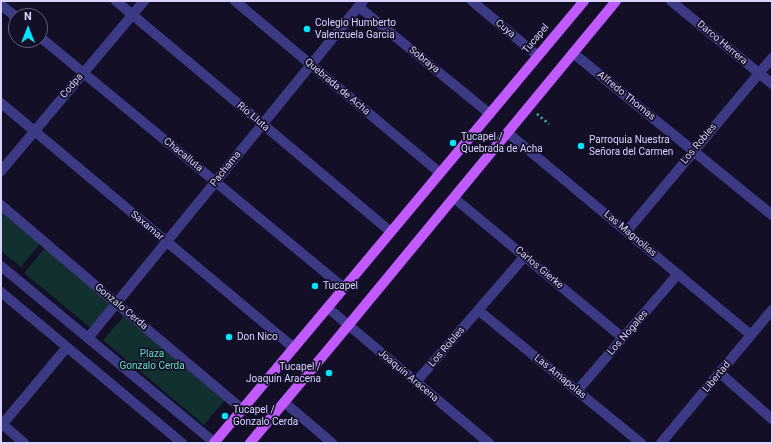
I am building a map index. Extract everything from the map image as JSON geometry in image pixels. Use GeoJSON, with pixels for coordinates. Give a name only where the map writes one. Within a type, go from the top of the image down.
{"type":"FeatureCollection","features":[{"type":"Feature","properties":{"kind":"main road","name":"Tucapel"},"geometry":{"type":"LineString","coordinates":[[214,443],[584,1]]}},
{"type":"Feature","properties":{"kind":"main road"},"geometry":{"type":"LineString","coordinates":[[250,443],[349,326],[616,1]]}},
{"type":"Feature","properties":{"kind":"street","name":"Río Lluta"},"geometry":{"type":"LineString","coordinates":[[116,1],[391,232]]}},
{"type":"Feature","properties":{"kind":"street","name":"Codpa"},"geometry":{"type":"LineString","coordinates":[[1,171],[144,1]]}},
{"type":"Feature","properties":{"kind":"street","name":"Quebrada de Acha"},"geometry":{"type":"LineString","coordinates":[[235,1],[440,173]]}},
{"type":"Feature","properties":{"kind":"street","name":"Cuya"},"geometry":{"type":"LineString","coordinates":[[472,1],[538,56]]}},
{"type":"Feature","properties":{"kind":"street","name":"Darco Herrera"},"geometry":{"type":"LineString","coordinates":[[671,1],[772,84]]}},
{"type":"Feature","properties":{"kind":"street","name":"Pachama"},"geometry":{"type":"LineString","coordinates":[[88,338],[361,4]]}},
{"type":"Feature","properties":{"kind":"street","name":"Sobraya"},"geometry":{"type":"LineString","coordinates":[[361,4],[490,114]]}},
{"type":"Feature","properties":{"kind":"street","name":"Chacalluta"},"geometry":{"type":"LineString","coordinates":[[48,44],[344,288]]}},
{"type":"Feature","properties":{"kind":"street","name":"Alfredo Thomas"},"geometry":{"type":"LineString","coordinates":[[573,54],[772,215]]}},
{"type":"Feature","properties":{"kind":"street","name":"Los Robles"},"geometry":{"type":"LineString","coordinates":[[627,231],[772,58]]}},
{"type":"Feature","properties":{"kind":"street","name":"Saxamar"},"geometry":{"type":"LineString","coordinates":[[1,103],[294,348]]}},
{"type":"Feature","properties":{"kind":"street","name":"Las Magnolias"},"geometry":{"type":"LineString","coordinates":[[508,132],[751,335]]}},
{"type":"Feature","properties":{"kind":"street","name":"Carlos Gierke"},"geometry":{"type":"LineString","coordinates":[[454,198],[623,338]]}},
{"type":"Feature","properties":{"kind":"street","name":"Gonzalo Cerda"},"geometry":{"type":"LineString","coordinates":[[1,205],[242,409]]}},
{"type":"Feature","properties":{"kind":"street","name":"Los Robles"},"geometry":{"type":"LineString","coordinates":[[416,382],[524,256]]}},
{"type":"Feature","properties":{"kind":"street"},"geometry":{"type":"LineString","coordinates":[[1,266],[214,443]]}},
{"type":"Feature","properties":{"kind":"street","name":"Los Nogales"},"geometry":{"type":"LineString","coordinates":[[577,391],[678,274]]}},
{"type":"Feature","properties":{"kind":"street"},"geometry":{"type":"LineString","coordinates":[[1,292],[182,443]]}},
{"type":"Feature","properties":{"kind":"street","name":"Joaquín Aracena"},"geometry":{"type":"LineString","coordinates":[[328,308],[489,443]]}},
{"type":"Feature","properties":{"kind":"street","name":"Las Amapolas"},"geometry":{"type":"LineString","coordinates":[[478,310],[641,443]]}},
{"type":"Feature","properties":{"kind":"street","name":"Libertad"},"geometry":{"type":"LineString","coordinates":[[661,443],[772,310]]}},
{"type":"Feature","properties":{"kind":"street"},"geometry":{"type":"LineString","coordinates":[[24,443],[1,425],[67,347]]}},
{"type":"Feature","properties":{"kind":"street"},"geometry":{"type":"LineString","coordinates":[[720,373],[772,419]]}},
{"type":"Feature","properties":{"kind":"street"},"geometry":{"type":"LineString","coordinates":[[284,402],[332,443]]}},
{"type":"Feature","properties":{"kind":"path"},"geometry":{"type":"LineString","coordinates":[[542,118],[549,124]]}},
{"type":"Feature","properties":{"kind":"green space"},"geometry":{"type":"Polygon","coordinates":[[[1,209],[41,242],[21,267],[1,251],[1,209]]]}},
{"type":"Feature","properties":{"kind":"green space"},"geometry":{"type":"Polygon","coordinates":[[[45,248],[112,304],[92,329],[24,273],[45,248]]]}},
{"type":"Feature","properties":{"kind":"green space","name":"Plaza Gonzalo Cerda"},"geometry":{"type":"Polygon","coordinates":[[[124,316],[225,400],[204,425],[103,340],[124,316]]]}},
{"type":"Feature","properties":{"kind":"place","name":"Colegio Humberto Valenzuela Garcia"},"geometry":{"type":"Point","coordinates":[307,29]}},
{"type":"Feature","properties":{"kind":"place","name":"Tucapel / Quebrada de Acha"},"geometry":{"type":"Point","coordinates":[453,143]}},
{"type":"Feature","properties":{"kind":"place","name":"Parroquia Nuestra Señora del Carmen"},"geometry":{"type":"Point","coordinates":[581,146]}},
{"type":"Feature","properties":{"kind":"place","name":"Tucapel"},"geometry":{"type":"Point","coordinates":[315,286]}},
{"type":"Feature","properties":{"kind":"place","name":"Don Nico"},"geometry":{"type":"Point","coordinates":[229,337]}},
{"type":"Feature","properties":{"kind":"place","name":"Tucapel / Joaquín Aracena"},"geometry":{"type":"Point","coordinates":[329,373]}},
{"type":"Feature","properties":{"kind":"place","name":"Tucapel / Gonzalo Cerda"},"geometry":{"type":"Point","coordinates":[225,416]}}]}
